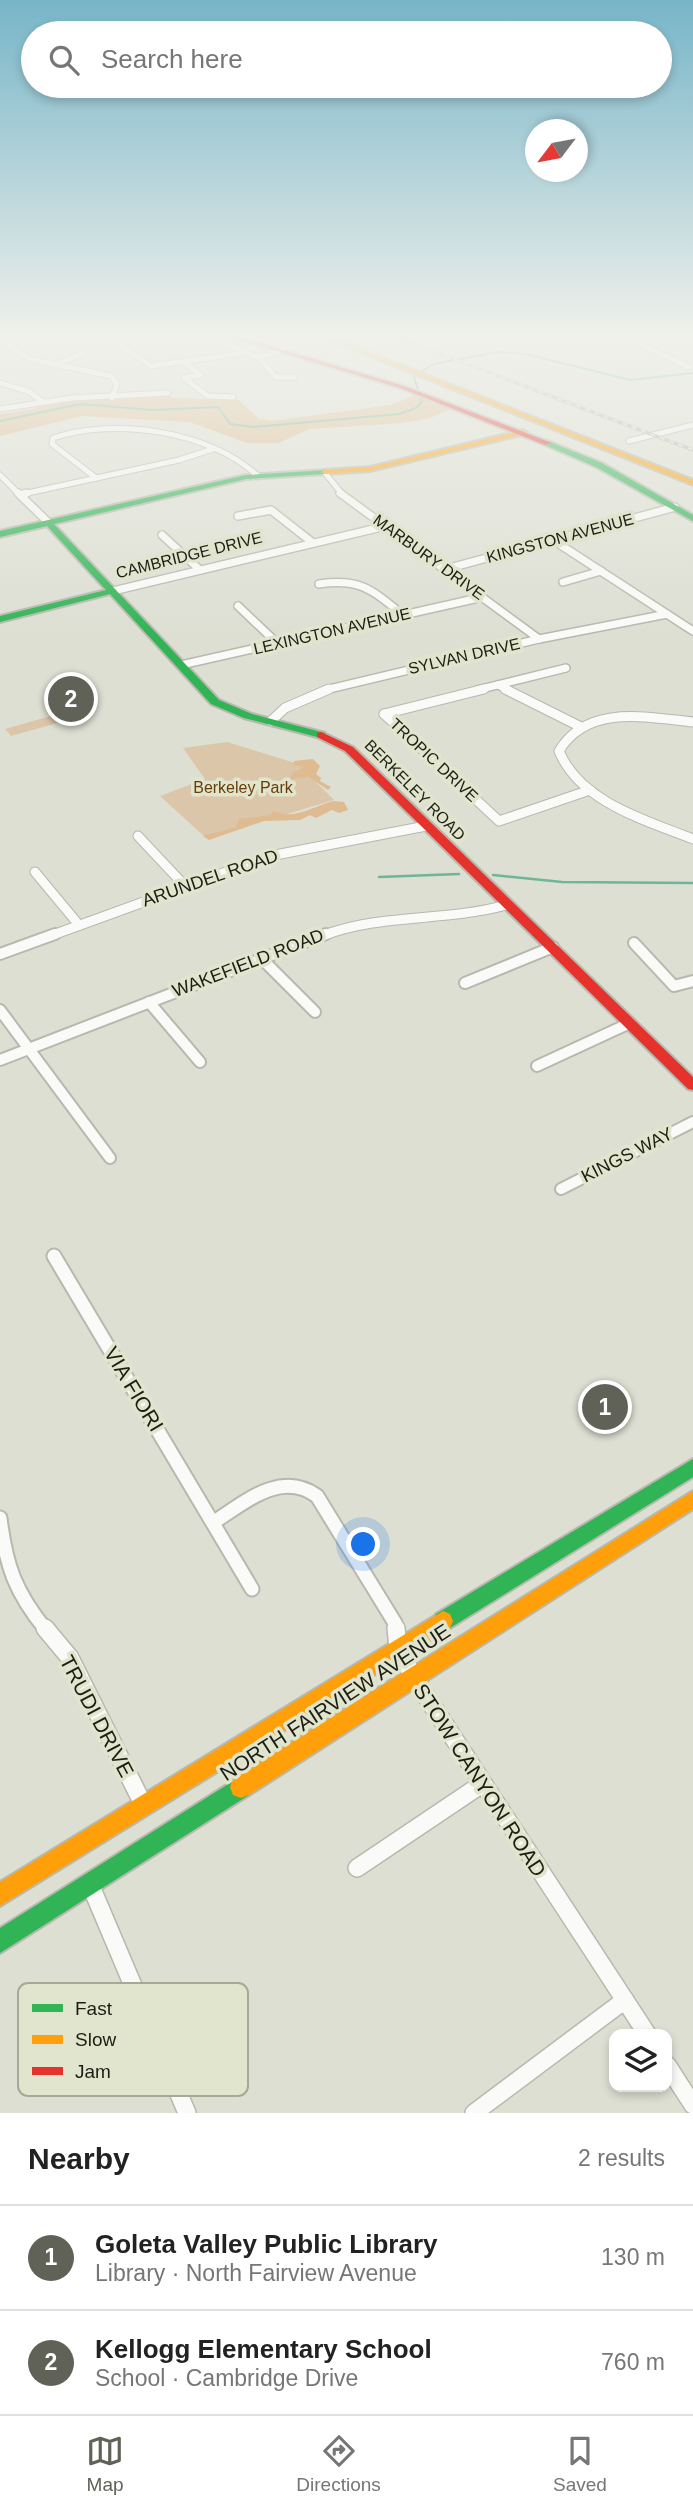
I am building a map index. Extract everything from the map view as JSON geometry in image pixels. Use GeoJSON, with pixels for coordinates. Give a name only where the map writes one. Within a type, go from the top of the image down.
{"type":"FeatureCollection","features":[{"type":"Feature","properties":{"kind":"main road"},"geometry":{"type":"LineString","coordinates":[[0,534],[257,475],[375,468],[504,437]]}},
{"type":"Feature","properties":{"kind":"main road"},"geometry":{"type":"LineString","coordinates":[[534,437],[599,465],[693,518]]}},
{"type":"Feature","properties":{"kind":"main road"},"geometry":{"type":"LineString","coordinates":[[581,437],[693,483]]}},
{"type":"Feature","properties":{"kind":"main road"},"geometry":{"type":"LineString","coordinates":[[593,437],[693,475]]}},
{"type":"Feature","properties":{"kind":"main road","name":"BERKELEY ROAD"},"geometry":{"type":"LineString","coordinates":[[49,523],[215,702],[241,715],[307,729],[343,745],[693,1085]]}},
{"type":"Feature","properties":{"kind":"main road","name":"CAMBRIDGE DRIVE"},"geometry":{"type":"LineString","coordinates":[[0,619],[113,591]]}},
{"type":"Feature","properties":{"kind":"main road","name":"NORTH FAIRVIEW AVENUE"},"geometry":{"type":"LineString","coordinates":[[0,1895],[143,1804],[693,1466]]}},
{"type":"Feature","properties":{"kind":"main road","name":"NORTH FAIRVIEW AVENUE"},"geometry":{"type":"LineString","coordinates":[[0,1941],[693,1499]]}},
{"type":"Feature","properties":{"kind":"street"},"geometry":{"type":"LineString","coordinates":[[58,437],[53,438],[52,443],[96,478]]}},
{"type":"Feature","properties":{"kind":"street"},"geometry":{"type":"LineString","coordinates":[[165,437],[213,449],[243,463],[257,475]]}},
{"type":"Feature","properties":{"kind":"street"},"geometry":{"type":"LineString","coordinates":[[629,441],[647,437]]}},
{"type":"Feature","properties":{"kind":"street"},"geometry":{"type":"LineString","coordinates":[[23,494],[179,460],[213,449]]}},
{"type":"Feature","properties":{"kind":"street","name":"MARBURY DRIVE"},"geometry":{"type":"LineString","coordinates":[[325,472],[331,486],[538,639]]}},
{"type":"Feature","properties":{"kind":"street","name":"BERKELEY ROAD"},"geometry":{"type":"LineString","coordinates":[[0,475],[23,494],[49,523]]}},
{"type":"Feature","properties":{"kind":"street","name":"KINGSTON AVENUE"},"geometry":{"type":"LineString","coordinates":[[446,569],[675,507]]}},
{"type":"Feature","properties":{"kind":"street"},"geometry":{"type":"LineString","coordinates":[[238,516],[271,510],[313,543]]}},
{"type":"Feature","properties":{"kind":"street","name":"CAMBRIDGE DRIVE"},"geometry":{"type":"LineString","coordinates":[[113,591],[386,526]]}},
{"type":"Feature","properties":{"kind":"street"},"geometry":{"type":"LineString","coordinates":[[162,535],[200,570]]}},
{"type":"Feature","properties":{"kind":"street"},"geometry":{"type":"LineString","coordinates":[[553,540],[693,632]]}},
{"type":"Feature","properties":{"kind":"street"},"geometry":{"type":"LineString","coordinates":[[564,582],[601,571]]}},
{"type":"Feature","properties":{"kind":"street"},"geometry":{"type":"LineString","coordinates":[[319,584],[345,580],[359,582],[403,615]]}},
{"type":"Feature","properties":{"kind":"street","name":"LEXINGTON AVENUE"},"geometry":{"type":"LineString","coordinates":[[181,665],[483,597]]}},
{"type":"Feature","properties":{"kind":"street"},"geometry":{"type":"LineString","coordinates":[[238,606],[277,643]]}},
{"type":"Feature","properties":{"kind":"street","name":"SYLVAN DRIVE"},"geometry":{"type":"LineString","coordinates":[[271,721],[285,708],[327,689],[538,639],[611,627],[667,614]]}},
{"type":"Feature","properties":{"kind":"street","name":"TROPIC DRIVE"},"geometry":{"type":"LineString","coordinates":[[566,668],[384,714],[499,821],[590,790]]}},
{"type":"Feature","properties":{"kind":"street"},"geometry":{"type":"LineString","coordinates":[[498,685],[581,727]]}},
{"type":"Feature","properties":{"kind":"street"},"geometry":{"type":"LineString","coordinates":[[693,722],[618,718],[595,721],[570,734],[559,751],[565,770],[590,790],[622,808],[693,839]]}},
{"type":"Feature","properties":{"kind":"street","name":"ARUNDEL ROAD"},"geometry":{"type":"LineString","coordinates":[[0,954],[185,886],[297,849],[390,835],[426,826]]}},
{"type":"Feature","properties":{"kind":"street"},"geometry":{"type":"LineString","coordinates":[[138,836],[185,886]]}},
{"type":"Feature","properties":{"kind":"street"},"geometry":{"type":"LineString","coordinates":[[35,872],[79,925]]}},
{"type":"Feature","properties":{"kind":"street","name":"WAKEFIELD ROAD"},"geometry":{"type":"LineString","coordinates":[[0,1060],[260,957],[363,922],[447,919],[506,905]]}},
{"type":"Feature","properties":{"kind":"street"},"geometry":{"type":"LineString","coordinates":[[634,943],[674,986],[693,981]]}},
{"type":"Feature","properties":{"kind":"street"},"geometry":{"type":"LineString","coordinates":[[465,983],[553,947]]}},
{"type":"Feature","properties":{"kind":"street"},"geometry":{"type":"LineString","coordinates":[[260,957],[315,1012]]}},
{"type":"Feature","properties":{"kind":"street"},"geometry":{"type":"LineString","coordinates":[[149,1002],[200,1062]]}},
{"type":"Feature","properties":{"kind":"street"},"geometry":{"type":"LineString","coordinates":[[0,1010],[110,1158]]}},
{"type":"Feature","properties":{"kind":"street"},"geometry":{"type":"LineString","coordinates":[[537,1066],[630,1023]]}},
{"type":"Feature","properties":{"kind":"street","name":"KINGS WAY"},"geometry":{"type":"LineString","coordinates":[[561,1189],[693,1122]]}},
{"type":"Feature","properties":{"kind":"street","name":"VIA FIORI"},"geometry":{"type":"LineString","coordinates":[[54,1256],[252,1589]]}},
{"type":"Feature","properties":{"kind":"street","name":"STOW CANYON ROAD"},"geometry":{"type":"LineString","coordinates":[[214,1522],[286,1483],[304,1485],[317,1496],[395,1623],[398,1648],[413,1676],[644,2029]]}},
{"type":"Feature","properties":{"kind":"street","name":"TRUDI DRIVE"},"geometry":{"type":"LineString","coordinates":[[0,1518],[5,1559],[16,1588],[33,1614],[70,1658],[143,1804]]}},
{"type":"Feature","properties":{"kind":"street"},"geometry":{"type":"LineString","coordinates":[[356,1868],[482,1784]]}},
{"type":"Feature","properties":{"kind":"street"},"geometry":{"type":"LineString","coordinates":[[89,1884],[131,1983]]}},
{"type":"Feature","properties":{"kind":"street"},"geometry":{"type":"LineString","coordinates":[[474,2113],[625,2000]]}},
{"type":"Feature","properties":{"kind":"street"},"geometry":{"type":"LineString","coordinates":[[672,2073],[693,2105]]}},
{"type":"Feature","properties":{"kind":"street"},"geometry":{"type":"LineString","coordinates":[[180,2096],[187,2113]]}},
{"type":"Feature","properties":{"kind":"green space"},"geometry":{"type":"Polygon","coordinates":[[[54,715],[61,722],[11,736],[5,729],[54,715]]]}},
{"type":"Feature","properties":{"kind":"green space","name":"Berkeley Park"},"geometry":{"type":"Polygon","coordinates":[[[227,742],[305,766],[303,769],[334,800],[206,838],[160,796],[205,779],[183,748],[227,742]]]}},
{"type":"Feature","properties":{"kind":"shaded area"},"geometry":{"type":"Polygon","coordinates":[[[230,437],[293,437],[279,443],[247,443],[230,437]]]}},
{"type":"Feature","properties":{"kind":"shaded area"},"geometry":{"type":"Polygon","coordinates":[[[313,759],[320,766],[316,774],[321,778],[320,781],[331,787],[328,790],[309,777],[290,779],[293,773],[305,767],[294,765],[294,761],[313,759]]]}},
{"type":"Feature","properties":{"kind":"shaded area"},"geometry":{"type":"Polygon","coordinates":[[[333,801],[344,802],[348,810],[339,813],[332,810],[316,818],[310,815],[300,820],[264,821],[209,840],[203,836],[236,827],[239,819],[271,815],[273,811],[296,814],[333,801]]]}},
{"type":"Feature","properties":{"kind":"waterway"},"geometry":{"type":"LineString","coordinates":[[379,877],[459,874]]}},
{"type":"Feature","properties":{"kind":"waterway"},"geometry":{"type":"LineString","coordinates":[[493,875],[562,882],[693,883]]}},
{"type":"Feature","properties":{"kind":"railway"},"geometry":{"type":"LineString","coordinates":[[658,437],[693,450]]}},
{"type":"Feature","properties":{"kind":"traffic: fast"},"geometry":{"type":"LineString","coordinates":[[548,443],[599,465],[693,518]]}},
{"type":"Feature","properties":{"kind":"traffic: fast"},"geometry":{"type":"LineString","coordinates":[[0,534],[246,477],[325,472]]}},
{"type":"Feature","properties":{"kind":"traffic: fast"},"geometry":{"type":"LineString","coordinates":[[49,523],[215,702],[248,716],[321,735]]}},
{"type":"Feature","properties":{"kind":"traffic: fast"},"geometry":{"type":"LineString","coordinates":[[0,619],[113,591]]}},
{"type":"Feature","properties":{"kind":"traffic: fast"},"geometry":{"type":"LineString","coordinates":[[443,1621],[693,1467]]}},
{"type":"Feature","properties":{"kind":"traffic: fast"},"geometry":{"type":"LineString","coordinates":[[0,1941],[241,1787]]}},
{"type":"Feature","properties":{"kind":"traffic: slow"},"geometry":{"type":"LineString","coordinates":[[325,472],[370,469],[504,437]]}},
{"type":"Feature","properties":{"kind":"traffic: slow"},"geometry":{"type":"LineString","coordinates":[[576,437],[693,483]]}},
{"type":"Feature","properties":{"kind":"traffic: slow"},"geometry":{"type":"LineString","coordinates":[[241,1787],[693,1499]]}},
{"type":"Feature","properties":{"kind":"traffic: slow"},"geometry":{"type":"LineString","coordinates":[[0,1895],[443,1621]]}},
{"type":"Feature","properties":{"kind":"traffic: jam"},"geometry":{"type":"LineString","coordinates":[[531,437],[548,443]]}},
{"type":"Feature","properties":{"kind":"traffic: jam"},"geometry":{"type":"LineString","coordinates":[[321,735],[349,749],[693,1085]]}},
{"type":"Feature","properties":{"kind":"place","name":"Kellogg Elementary School"},"geometry":{"type":"Point","coordinates":[71,699]}},
{"type":"Feature","properties":{"kind":"place","name":"Goleta Valley Public Library"},"geometry":{"type":"Point","coordinates":[605,1407]}}]}
